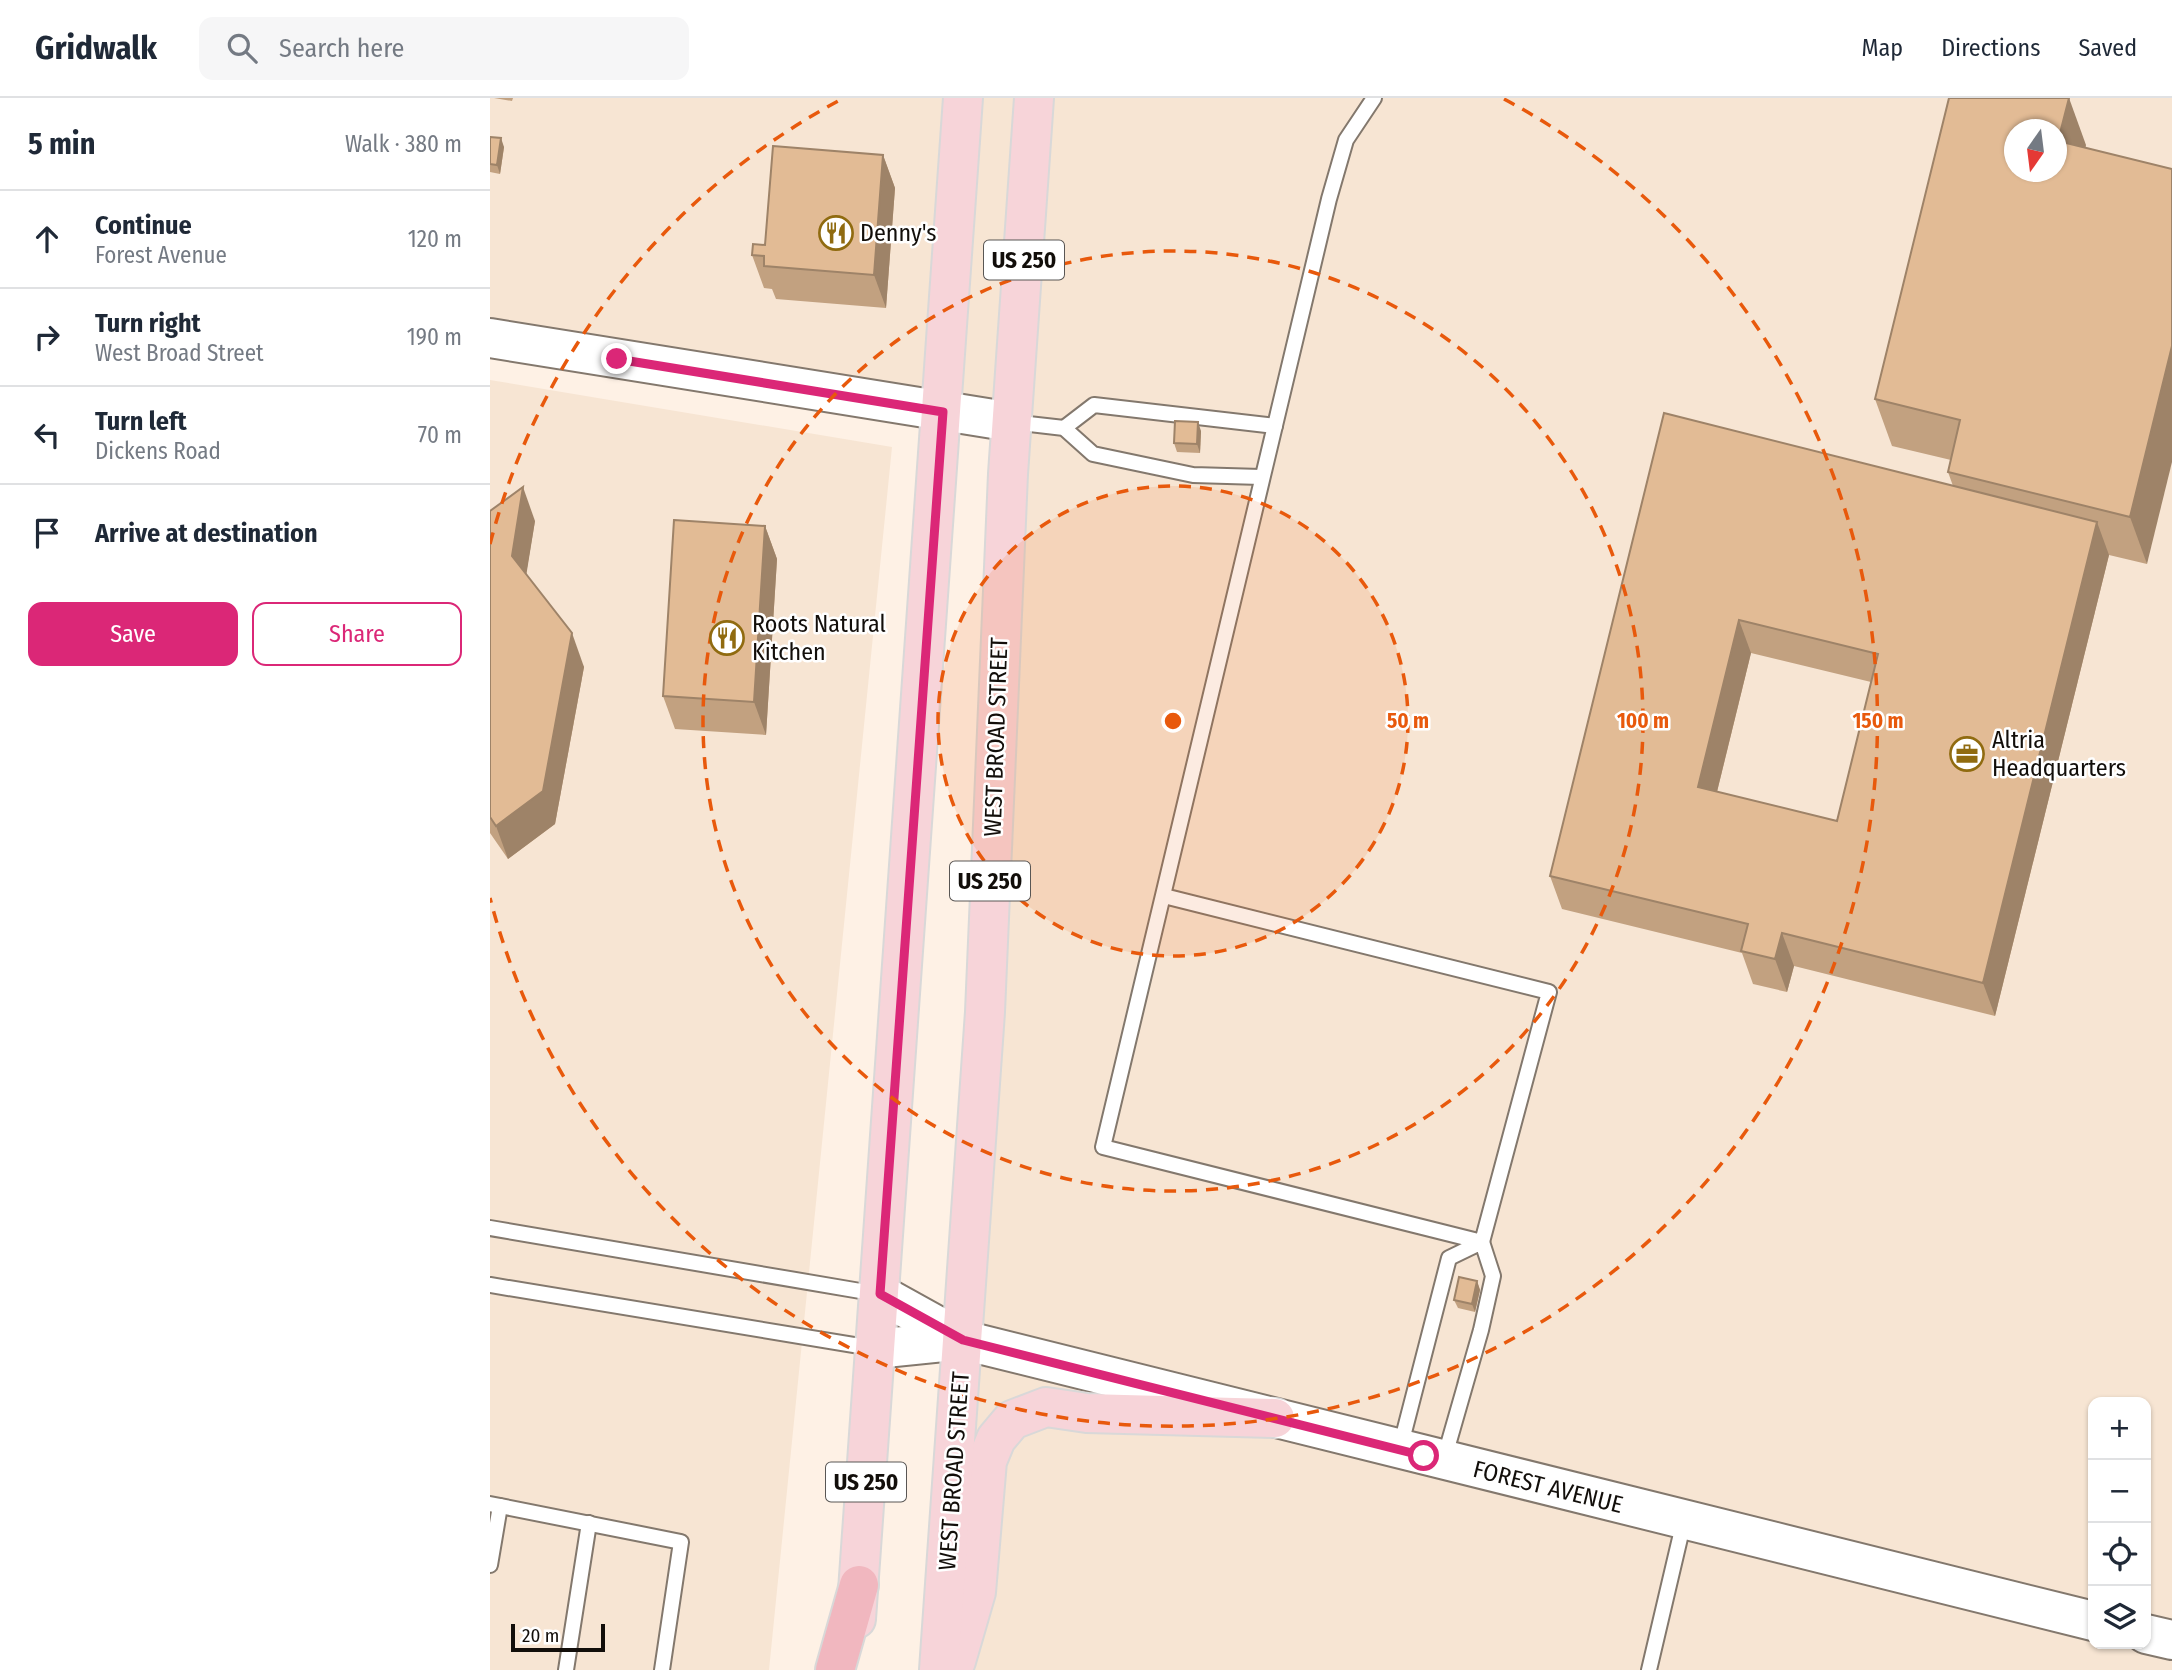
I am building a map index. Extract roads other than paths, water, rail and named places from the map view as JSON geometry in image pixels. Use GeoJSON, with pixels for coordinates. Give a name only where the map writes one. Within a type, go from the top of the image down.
{"type":"FeatureCollection","features":[{"type":"Feature","properties":{"kind":"highway"},"geometry":{"type":"LineString","coordinates":[[835,1670],[859,1585]]}},
{"type":"Feature","properties":{"kind":"main road","name":"US 250"},"geometry":{"type":"LineString","coordinates":[[852,1670],[943,412],[963,98]]}},
{"type":"Feature","properties":{"kind":"main road","name":"WEST BROAD STREET"},"geometry":{"type":"LineString","coordinates":[[939,1670],[985,1012],[995,722],[1034,98]]}},
{"type":"Feature","properties":{"kind":"main road"},"geometry":{"type":"LineString","coordinates":[[490,338],[1012,422]]}},
{"type":"Feature","properties":{"kind":"main road","name":"FOREST AVENUE"},"geometry":{"type":"LineString","coordinates":[[880,1294],[963,1340],[2088,1620]]}},
{"type":"Feature","properties":{"kind":"main road","name":"FOREST AVENUE"},"geometry":{"type":"LineString","coordinates":[[876,1349],[963,1340]]}},
{"type":"Feature","properties":{"kind":"main road"},"geometry":{"type":"LineString","coordinates":[[954,1670],[976,1592],[987,1461],[996,1439],[1012,1420],[1046,1407],[1087,1413],[1275,1418]]}},
{"type":"Feature","properties":{"kind":"main road"},"geometry":{"type":"LineString","coordinates":[[2151,1635],[2172,1640]]}},
{"type":"Feature","properties":{"kind":"lane"},"geometry":{"type":"LineString","coordinates":[[1374,98],[1346,140],[1261,477],[1103,1147],[1482,1241]]}},
{"type":"Feature","properties":{"kind":"lane"},"geometry":{"type":"LineString","coordinates":[[1064,428],[1094,405],[1275,426]]}},
{"type":"Feature","properties":{"kind":"lane"},"geometry":{"type":"LineString","coordinates":[[1012,422],[1064,428],[1093,454],[1194,475],[1261,477]]}},
{"type":"Feature","properties":{"kind":"lane"},"geometry":{"type":"LineString","coordinates":[[1164,896],[1549,992],[1482,1241],[1493,1276],[1481,1330],[1444,1461]]}},
{"type":"Feature","properties":{"kind":"lane"},"geometry":{"type":"LineString","coordinates":[[490,1228],[880,1294]]}},
{"type":"Feature","properties":{"kind":"lane"},"geometry":{"type":"LineString","coordinates":[[1399,1450],[1449,1258],[1482,1241]]}},
{"type":"Feature","properties":{"kind":"lane"},"geometry":{"type":"LineString","coordinates":[[490,1285],[876,1349]]}},
{"type":"Feature","properties":{"kind":"lane"},"geometry":{"type":"LineString","coordinates":[[490,1565],[495,1505],[681,1542],[662,1670]]}},
{"type":"Feature","properties":{"kind":"lane"},"geometry":{"type":"LineString","coordinates":[[1650,1670],[1684,1520]]}},
{"type":"Feature","properties":{"kind":"lane"},"geometry":{"type":"LineString","coordinates":[[566,1670],[589,1523]]}},
{"type":"Feature","properties":{"kind":"place","name":"Denny's"},"geometry":{"type":"Point","coordinates":[836,233]}},
{"type":"Feature","properties":{"kind":"place","name":"Roots Natural Kitchen"},"geometry":{"type":"Point","coordinates":[727,638]}},
{"type":"Feature","properties":{"kind":"place","name":"Altria Headquarters"},"geometry":{"type":"Point","coordinates":[1967,754]}}]}
